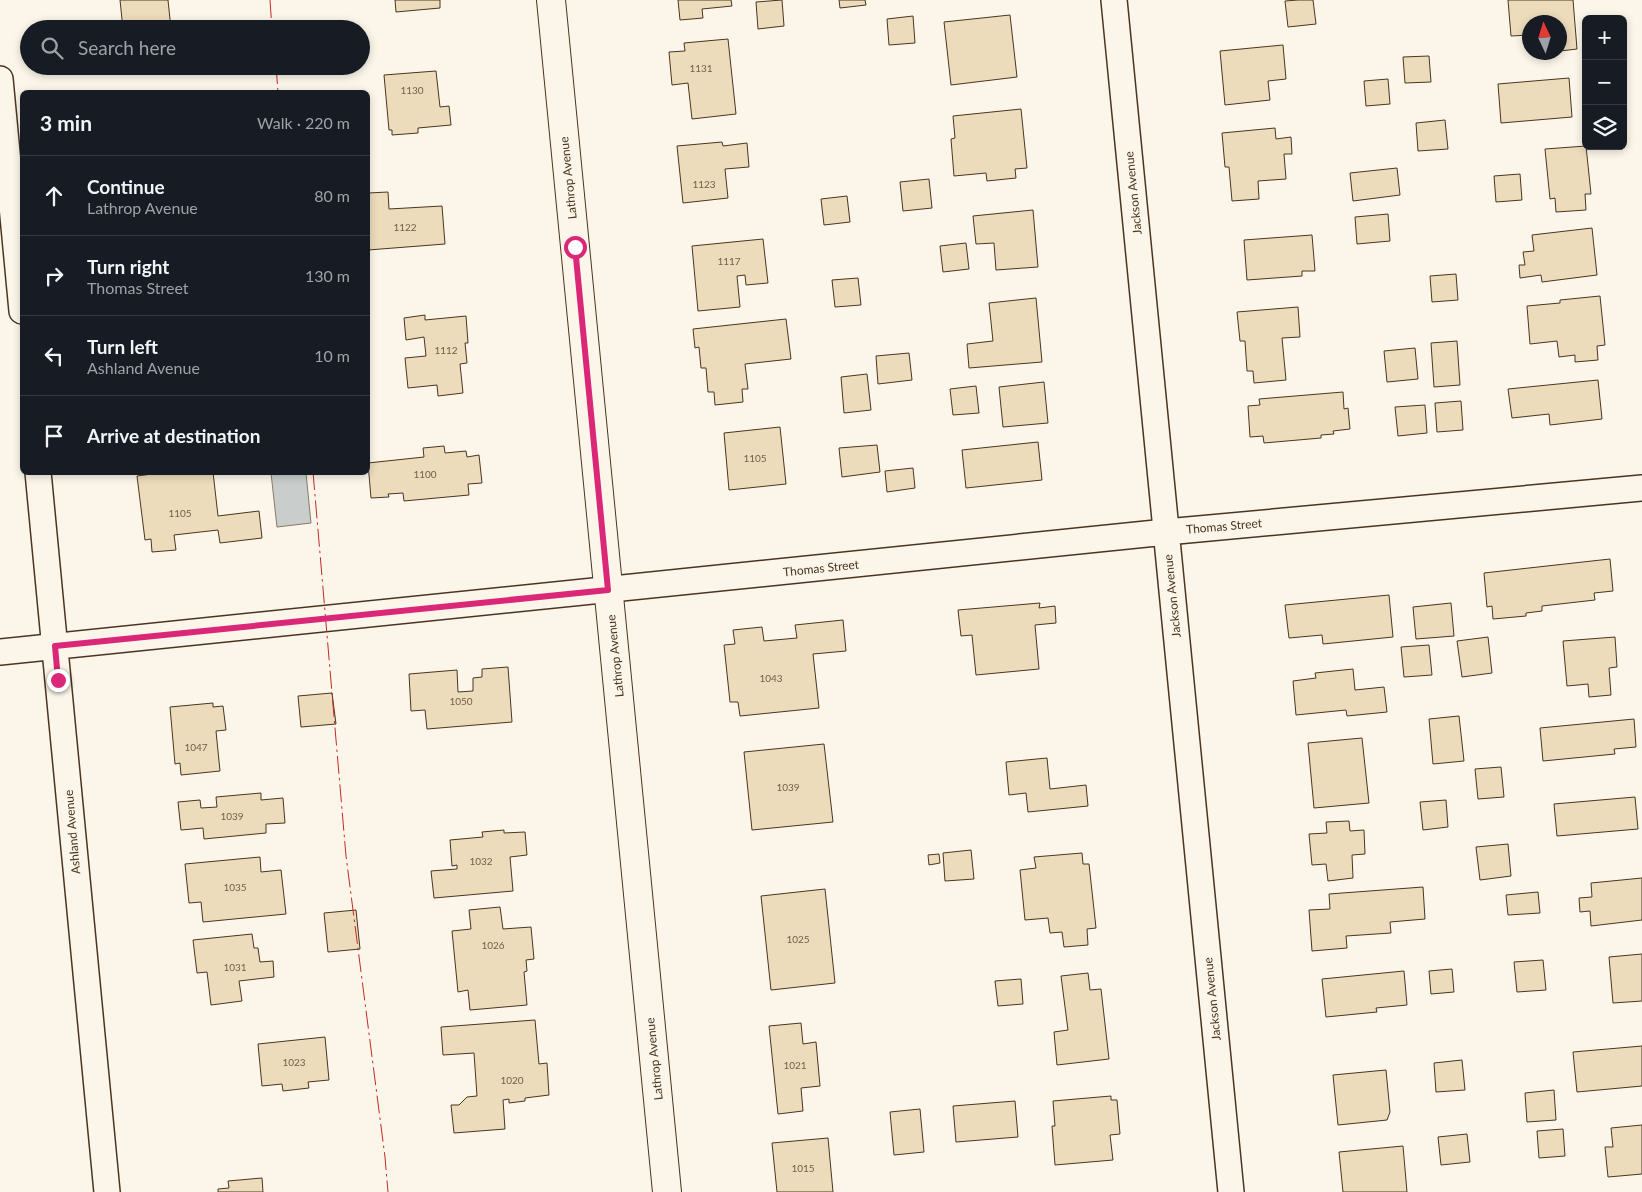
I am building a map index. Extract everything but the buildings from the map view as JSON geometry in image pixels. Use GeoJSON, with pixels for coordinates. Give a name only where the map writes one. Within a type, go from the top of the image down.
{"type":"FeatureCollection","features":[{"type":"Feature","properties":{"kind":"street","name":"Lathrop Avenue"},"geometry":{"type":"LineString","coordinates":[[551,0],[667,1192]]}},
{"type":"Feature","properties":{"kind":"street","name":"Jackson Avenue"},"geometry":{"type":"LineString","coordinates":[[1114,0],[1231,1192]]}},
{"type":"Feature","properties":{"kind":"street"},"geometry":{"type":"LineString","coordinates":[[0,79],[20,290]]}},
{"type":"Feature","properties":{"kind":"street","name":"Ashland Avenue"},"geometry":{"type":"LineString","coordinates":[[38,475],[107,1192]]}},
{"type":"Feature","properties":{"kind":"street","name":"Thomas Street"},"geometry":{"type":"LineString","coordinates":[[0,652],[1166,532],[1642,488]]}},
{"type":"Feature","properties":{"kind":"shaded area"},"geometry":{"type":"Polygon","coordinates":[[[271,475],[306,475],[311,523],[277,527],[271,475]]]}},
{"type":"Feature","properties":{"kind":"power"},"geometry":{"type":"LineString","coordinates":[[270,0],[271,20]]}},
{"type":"Feature","properties":{"kind":"power"},"geometry":{"type":"LineString","coordinates":[[277,75],[278,90]]}},
{"type":"Feature","properties":{"kind":"power"},"geometry":{"type":"LineString","coordinates":[[313,475],[346,856],[388,1192]]}},
{"type":"Feature","properties":{"kind":"route"},"geometry":{"type":"LineString","coordinates":[[58,680],[55,646],[608,590],[575,247]]}}]}
